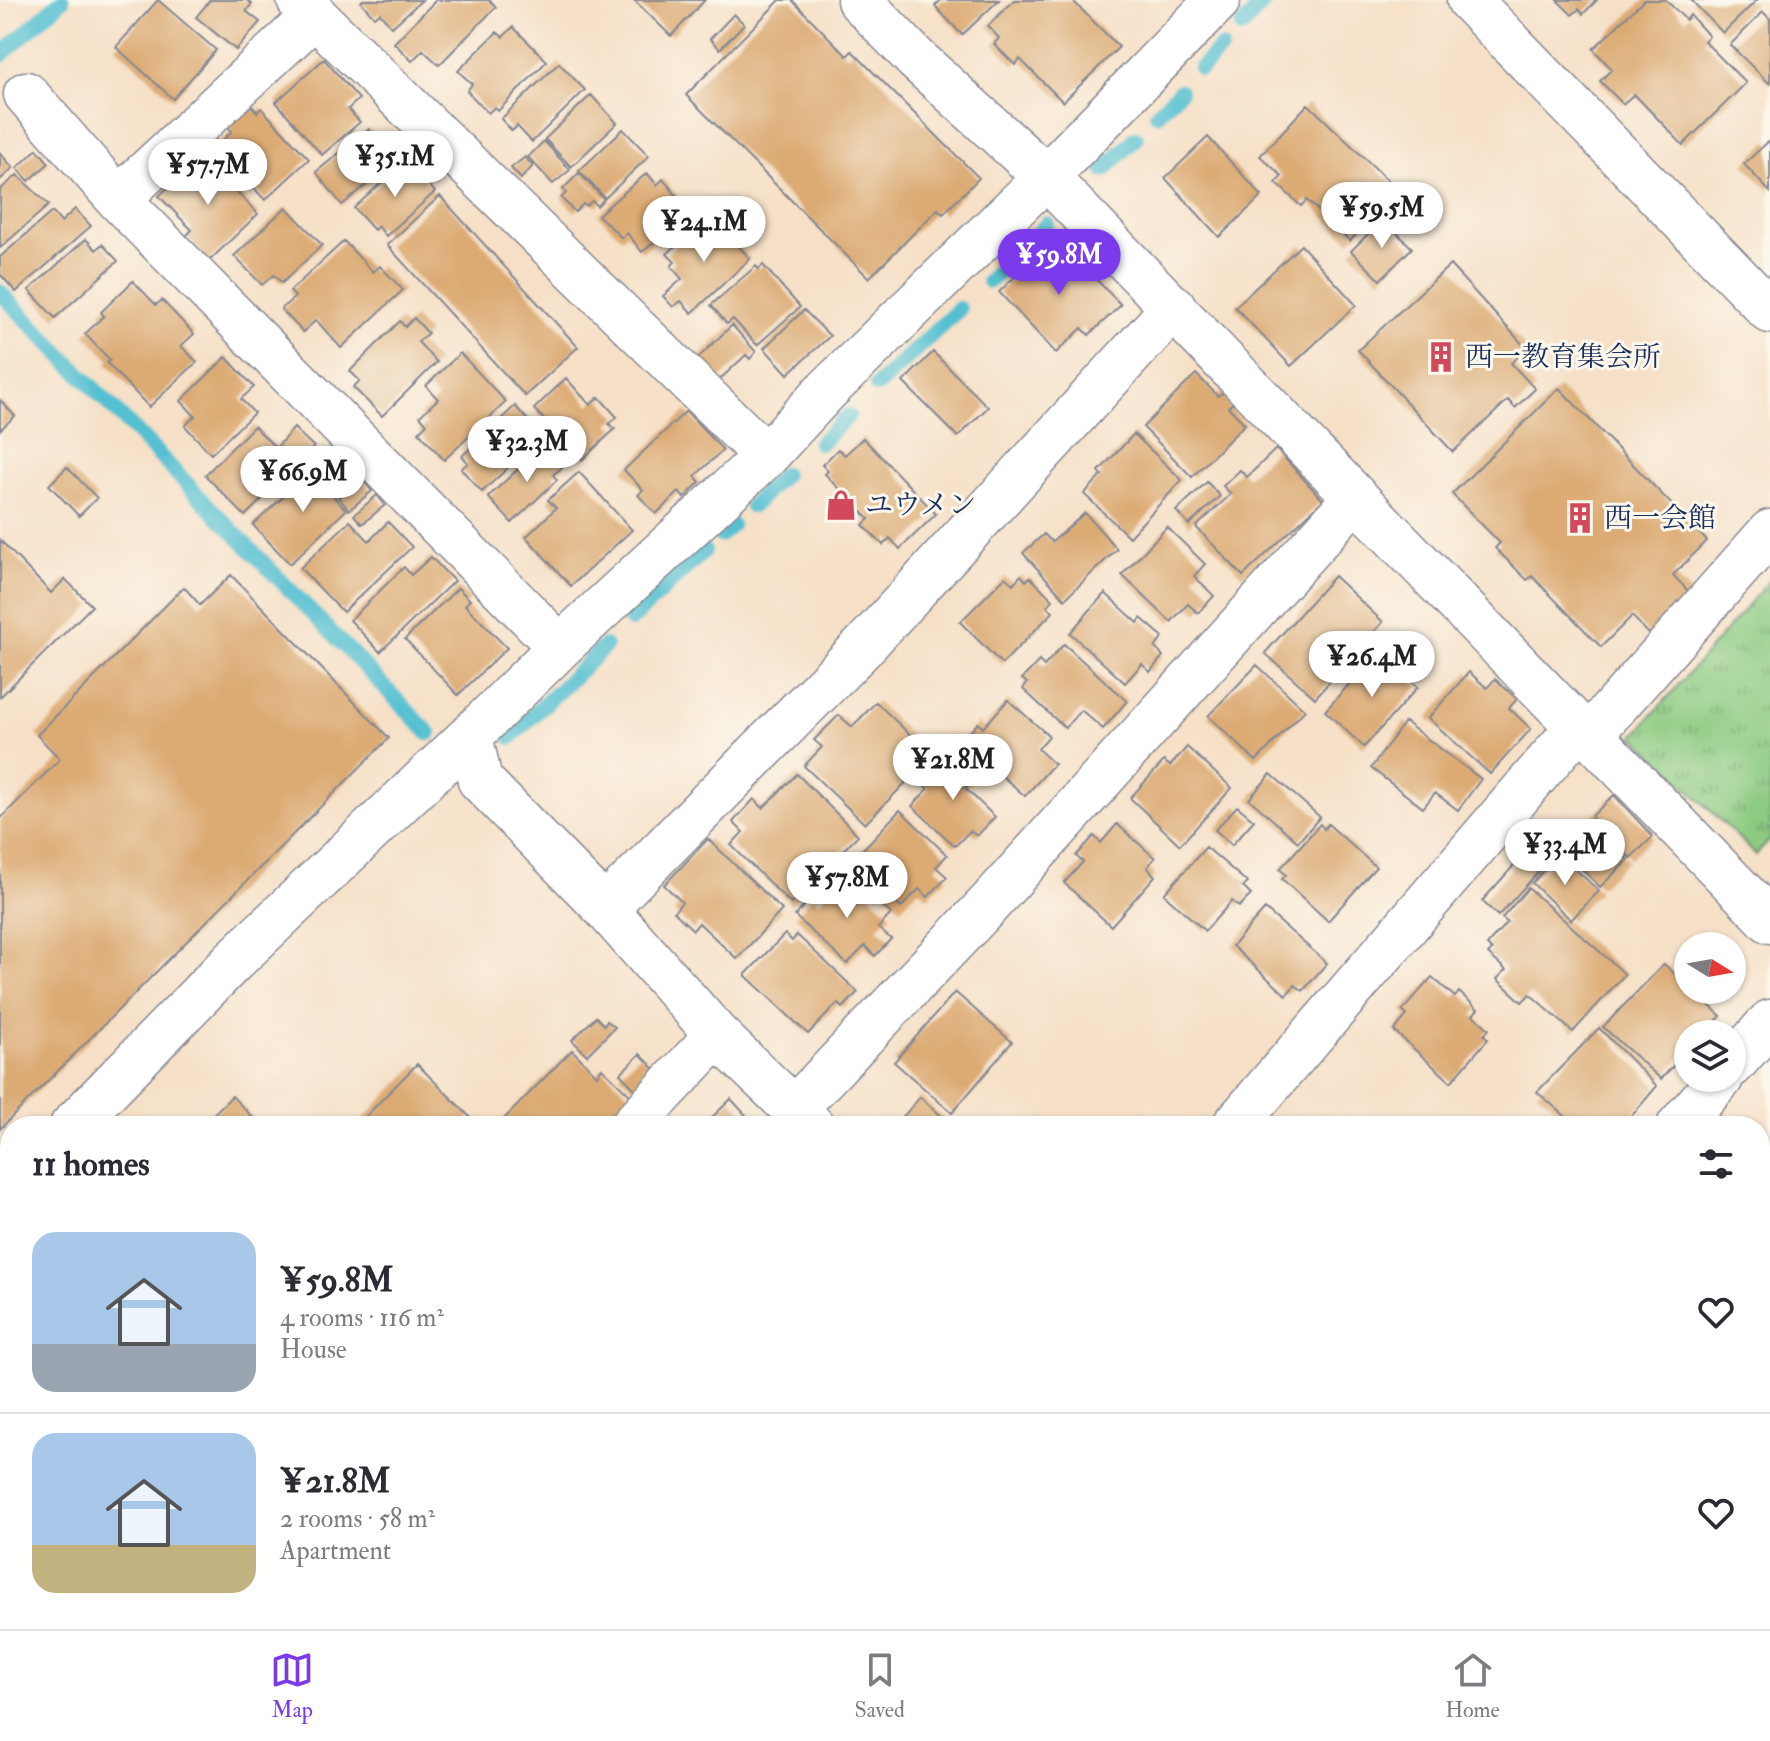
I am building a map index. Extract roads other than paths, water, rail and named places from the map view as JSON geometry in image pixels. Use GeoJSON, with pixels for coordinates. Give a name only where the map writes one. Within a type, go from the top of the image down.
{"type":"FeatureCollection","features":[{"type":"Feature","properties":{"kind":"street"},"geometry":{"type":"LineString","coordinates":[[859,0],[916,59],[1046,177],[1355,498],[1770,921]]}},
{"type":"Feature","properties":{"kind":"street"},"geometry":{"type":"LineString","coordinates":[[82,1116],[232,962],[560,647],[766,456],[823,394],[1046,177],[1218,0]]}},
{"type":"Feature","properties":{"kind":"street"},"geometry":{"type":"LineString","coordinates":[[1469,0],[1770,311]]}},
{"type":"Feature","properties":{"kind":"street"},"geometry":{"type":"LineString","coordinates":[[118,199],[307,8],[766,456]]}},
{"type":"Feature","properties":{"kind":"street"},"geometry":{"type":"LineString","coordinates":[[26,94],[118,199],[560,647]]}},
{"type":"Feature","properties":{"kind":"street"},"geometry":{"type":"LineString","coordinates":[[605,908],[863,647],[1174,307]]}},
{"type":"Feature","properties":{"kind":"street"},"geometry":{"type":"LineString","coordinates":[[805,1116],[987,906],[1355,498]]}},
{"type":"Feature","properties":{"kind":"street"},"geometry":{"type":"LineString","coordinates":[[1243,1116],[1584,731],[1770,532]]}},
{"type":"Feature","properties":{"kind":"street"},"geometry":{"type":"LineString","coordinates":[[470,736],[480,780],[605,908],[717,1035],[803,1116]]}},
{"type":"Feature","properties":{"kind":"street"},"geometry":{"type":"LineString","coordinates":[[1746,1049],[1770,1022]]}},
{"type":"Feature","properties":{"kind":"street"},"geometry":{"type":"LineString","coordinates":[[641,1116],[717,1035]]}},
{"type":"Feature","properties":{"kind":"street"},"geometry":{"type":"LineString","coordinates":[[1688,1116],[1709,1092]]}},
{"type":"Feature","properties":{"kind":"waterway"},"geometry":{"type":"LineString","coordinates":[[0,56],[62,0]]}},
{"type":"Feature","properties":{"kind":"waterway"},"geometry":{"type":"LineString","coordinates":[[1242,26],[1266,0]]}},
{"type":"Feature","properties":{"kind":"waterway"},"geometry":{"type":"LineString","coordinates":[[1201,68],[1221,48]]}},
{"type":"Feature","properties":{"kind":"waterway"},"geometry":{"type":"LineString","coordinates":[[1157,114],[1180,91]]}},
{"type":"Feature","properties":{"kind":"waterway"},"geometry":{"type":"LineString","coordinates":[[1104,170],[1136,138]]}},
{"type":"Feature","properties":{"kind":"waterway"},"geometry":{"type":"LineString","coordinates":[[989,281],[1047,224]]}},
{"type":"Feature","properties":{"kind":"waterway"},"geometry":{"type":"LineString","coordinates":[[0,292],[429,733]]}},
{"type":"Feature","properties":{"kind":"waterway"},"geometry":{"type":"LineString","coordinates":[[877,386],[959,309]]}},
{"type":"Feature","properties":{"kind":"waterway"},"geometry":{"type":"LineString","coordinates":[[820,443],[848,416]]}},
{"type":"Feature","properties":{"kind":"waterway"},"geometry":{"type":"LineString","coordinates":[[752,506],[784,474]]}},
{"type":"Feature","properties":{"kind":"waterway"},"geometry":{"type":"LineString","coordinates":[[720,535],[731,525]]}},
{"type":"Feature","properties":{"kind":"waterway"},"geometry":{"type":"LineString","coordinates":[[631,620],[704,551]]}},
{"type":"Feature","properties":{"kind":"waterway"},"geometry":{"type":"LineString","coordinates":[[511,737],[605,646]]}},
{"type":"Feature","properties":{"kind":"place","name":"西一教育集会所"},"geometry":{"type":"Point","coordinates":[1441,357]}},
{"type":"Feature","properties":{"kind":"place","name":"ユウメン"},"geometry":{"type":"Point","coordinates":[841,505]}},
{"type":"Feature","properties":{"kind":"place","name":"西一会館"},"geometry":{"type":"Point","coordinates":[1580,518]}}]}
